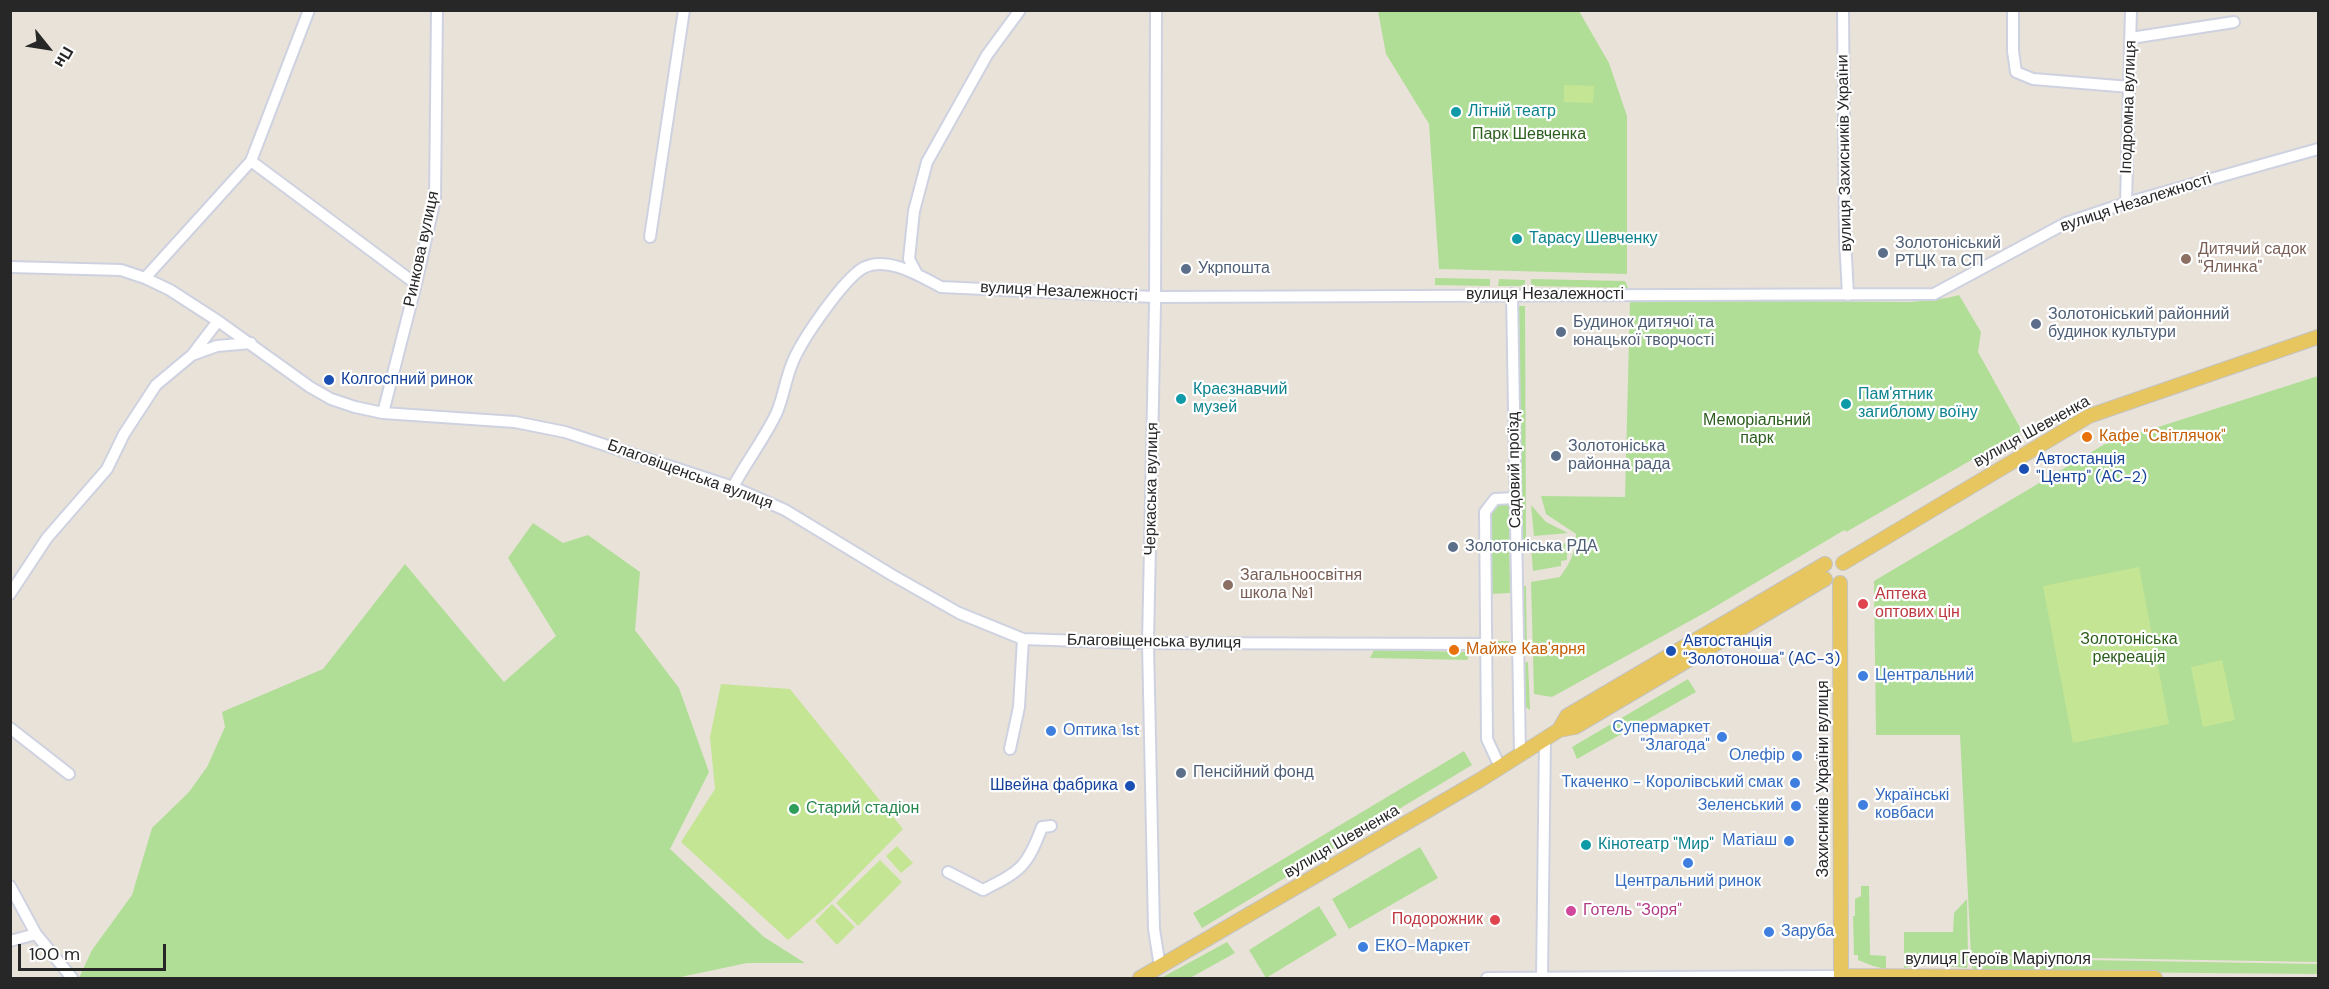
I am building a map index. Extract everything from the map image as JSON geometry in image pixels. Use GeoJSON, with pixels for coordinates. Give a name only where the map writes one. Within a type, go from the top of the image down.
{"type":"FeatureCollection","features":[{"type":"Feature","properties":{"kind":"main road","name":"вулиця Шевченка"},"geometry":{"type":"LineString","coordinates":[[1843,563],[2090,416],[2319,337]]}},
{"type":"Feature","properties":{"kind":"main road"},"geometry":{"type":"LineString","coordinates":[[1836,560],[1843,563],[1847,573],[1840,583],[1832,584],[1825,579],[1822,572],[1825,564],[1836,560]]}},
{"type":"Feature","properties":{"kind":"main road","name":"вулиця Шевченка"},"geometry":{"type":"LineString","coordinates":[[1559,730],[1567,716],[1825,564]]}},
{"type":"Feature","properties":{"kind":"main road","name":"вулиця Шевченка"},"geometry":{"type":"LineString","coordinates":[[1140,978],[1559,730],[1575,727],[1825,579]]}},
{"type":"Feature","properties":{"kind":"main road","name":"Захисників України вулиця"},"geometry":{"type":"LineString","coordinates":[[1840,583],[1841,977]]}},
{"type":"Feature","properties":{"kind":"main road","name":"вулиця Героїв Маріуполя"},"geometry":{"type":"LineString","coordinates":[[1841,977],[2155,978]]}},
{"type":"Feature","properties":{"kind":"street"},"geometry":{"type":"LineString","coordinates":[[145,278],[251,161],[309,10]]}},
{"type":"Feature","properties":{"kind":"street","name":"Ринкова вулиця"},"geometry":{"type":"LineString","coordinates":[[383,413],[435,199],[436,10]]}},
{"type":"Feature","properties":{"kind":"street"},"geometry":{"type":"LineString","coordinates":[[650,237],[684,10]]}},
{"type":"Feature","properties":{"kind":"street"},"geometry":{"type":"LineString","coordinates":[[917,274],[909,259],[914,211],[927,162],[987,55],[1020,10]]}},
{"type":"Feature","properties":{"kind":"street","name":"Черкаська вулиця"},"geometry":{"type":"LineString","coordinates":[[1156,10],[1148,643],[1154,929],[1160,967]]}},
{"type":"Feature","properties":{"kind":"street","name":"вулиця Захисників України"},"geometry":{"type":"LineString","coordinates":[[1843,10],[1845,238],[1848,295]]}},
{"type":"Feature","properties":{"kind":"street"},"geometry":{"type":"LineString","coordinates":[[2013,10],[2013,51],[2016,72],[2033,79],[2130,87]]}},
{"type":"Feature","properties":{"kind":"street","name":"Іподромна вулиця"},"geometry":{"type":"LineString","coordinates":[[2126,203],[2131,10]]}},
{"type":"Feature","properties":{"kind":"street"},"geometry":{"type":"LineString","coordinates":[[2131,38],[2234,22]]}},
{"type":"Feature","properties":{"kind":"street","name":"вулиця Незалежності"},"geometry":{"type":"LineString","coordinates":[[733,487],[777,412],[794,360],[813,328],[848,282],[864,268],[883,264],[917,274],[940,287],[1154,297],[1934,294],[2066,223],[2126,203],[2319,149]]}},
{"type":"Feature","properties":{"kind":"street"},"geometry":{"type":"LineString","coordinates":[[251,161],[416,284]]}},
{"type":"Feature","properties":{"kind":"street","name":"Благовіщенська вулиця"},"geometry":{"type":"LineString","coordinates":[[10,267],[121,270],[145,278],[170,290],[218,321],[310,387],[331,399],[355,407],[383,413],[515,422],[565,432],[733,487],[784,510],[963,615],[1023,639],[1148,643],[1486,644]]}},
{"type":"Feature","properties":{"kind":"street","name":"Садовий проїзд"},"geometry":{"type":"LineString","coordinates":[[1512,294],[1520,754]]}},
{"type":"Feature","properties":{"kind":"street"},"geometry":{"type":"LineString","coordinates":[[10,594],[47,538],[107,469],[124,434],[156,385],[192,355],[218,321]]}},
{"type":"Feature","properties":{"kind":"street"},"geometry":{"type":"LineString","coordinates":[[192,355],[217,346],[251,343]]}},
{"type":"Feature","properties":{"kind":"street"},"geometry":{"type":"LineString","coordinates":[[1500,767],[1487,739],[1485,512],[1495,499],[1515,498]]}},
{"type":"Feature","properties":{"kind":"street"},"geometry":{"type":"LineString","coordinates":[[1010,749],[1019,707],[1023,639]]}},
{"type":"Feature","properties":{"kind":"street"},"geometry":{"type":"LineString","coordinates":[[10,728],[69,774]]}},
{"type":"Feature","properties":{"kind":"street"},"geometry":{"type":"LineString","coordinates":[[1542,977],[1545,739]]}},
{"type":"Feature","properties":{"kind":"street"},"geometry":{"type":"LineString","coordinates":[[948,872],[983,890],[1014,874],[1032,853],[1042,827],[1051,826]]}},
{"type":"Feature","properties":{"kind":"street"},"geometry":{"type":"LineString","coordinates":[[10,886],[36,934],[72,978]]}},
{"type":"Feature","properties":{"kind":"street"},"geometry":{"type":"LineString","coordinates":[[10,941],[36,934]]}},
{"type":"Feature","properties":{"kind":"street"},"geometry":{"type":"LineString","coordinates":[[1487,978],[1841,977]]}},
{"type":"Feature","properties":{"kind":"green space","name":"Парк Шевченка"},"geometry":{"type":"Polygon","coordinates":[[[1378,11],[1579,11],[1609,63],[1627,116],[1627,274],[1439,269],[1429,124],[1386,54],[1378,11]]]}},
{"type":"Feature","properties":{"kind":"green space"},"geometry":{"type":"Polygon","coordinates":[[[1564,85],[1594,86],[1593,103],[1564,102],[1564,85]]]}},
{"type":"Feature","properties":{"kind":"green space"},"geometry":{"type":"Polygon","coordinates":[[[1435,278],[1490,279],[1490,286],[1435,285],[1435,278]]]}},
{"type":"Feature","properties":{"kind":"green space"},"geometry":{"type":"Polygon","coordinates":[[[1499,279],[1525,280],[1525,286],[1498,286],[1499,279]]]}},
{"type":"Feature","properties":{"kind":"green space"},"geometry":{"type":"Polygon","coordinates":[[[1531,279],[1625,281],[1628,288],[1531,286],[1531,279]]]}},
{"type":"Feature","properties":{"kind":"green space","name":"Меморіальний парк"},"geometry":{"type":"Polygon","coordinates":[[[1959,295],[1981,332],[1978,352],[2022,431],[1846,532],[1845,530],[1841,532],[1708,611],[1552,697],[1534,694],[1531,582],[1560,577],[1572,557],[1576,534],[1546,514],[1541,496],[1625,497],[1630,300],[1911,302],[1959,295]]]}},
{"type":"Feature","properties":{"kind":"green space"},"geometry":{"type":"Polygon","coordinates":[[[1519,306],[1525,306],[1526,539],[1520,540],[1519,306]]]}},
{"type":"Feature","properties":{"kind":"green space","name":"Золотоніська рекреація"},"geometry":{"type":"Polygon","coordinates":[[[2318,376],[2318,962],[1971,956],[1960,735],[1876,735],[1874,581],[2105,444],[2318,376]]]}},
{"type":"Feature","properties":{"kind":"green space"},"geometry":{"type":"Polygon","coordinates":[[[1494,505],[1509,505],[1510,593],[1490,594],[1490,516],[1494,505]]]}},
{"type":"Feature","properties":{"kind":"green space"},"geometry":{"type":"Polygon","coordinates":[[[1531,505],[1546,522],[1568,533],[1534,536],[1531,505]]]}},
{"type":"Feature","properties":{"kind":"green space"},"geometry":{"type":"Polygon","coordinates":[[[533,523],[563,543],[588,535],[640,572],[635,630],[679,688],[709,772],[670,849],[764,937],[805,963],[747,963],[676,978],[79,978],[92,950],[132,895],[152,828],[189,792],[207,767],[225,727],[222,712],[323,669],[405,564],[504,682],[556,636],[508,558],[533,523]]]}},
{"type":"Feature","properties":{"kind":"green space"},"geometry":{"type":"Polygon","coordinates":[[[1570,543],[1571,553],[1567,554],[1567,560],[1561,561],[1561,566],[1533,571],[1531,546],[1570,543]]]}},
{"type":"Feature","properties":{"kind":"green space"},"geometry":{"type":"Polygon","coordinates":[[[2139,567],[2169,724],[2073,743],[2043,586],[2139,567]]]}},
{"type":"Feature","properties":{"kind":"green space"},"geometry":{"type":"Polygon","coordinates":[[[1517,586],[1526,586],[1527,655],[1518,655],[1517,586]]]}},
{"type":"Feature","properties":{"kind":"green space"},"geometry":{"type":"Polygon","coordinates":[[[1487,641],[1509,641],[1509,650],[1487,650],[1487,641]]]}},
{"type":"Feature","properties":{"kind":"green space"},"geometry":{"type":"Polygon","coordinates":[[[1374,650],[1471,652],[1467,660],[1370,658],[1374,650]]]}},
{"type":"Feature","properties":{"kind":"green space"},"geometry":{"type":"Polygon","coordinates":[[[2222,660],[2235,720],[2203,727],[2191,667],[2222,660]]]}},
{"type":"Feature","properties":{"kind":"green space"},"geometry":{"type":"Polygon","coordinates":[[[1528,662],[1530,710],[1519,702],[1519,663],[1528,662]]]}},
{"type":"Feature","properties":{"kind":"green space"},"geometry":{"type":"Polygon","coordinates":[[[1688,679],[1696,692],[1577,759],[1572,747],[1688,679]]]}},
{"type":"Feature","properties":{"kind":"green space","name":"Старий стадіон"},"geometry":{"type":"Polygon","coordinates":[[[721,684],[790,689],[903,829],[830,903],[788,940],[681,842],[715,789],[710,737],[721,684]]]}},
{"type":"Feature","properties":{"kind":"green space"},"geometry":{"type":"Polygon","coordinates":[[[1464,751],[1472,765],[1202,928],[1193,913],[1464,751]]]}},
{"type":"Feature","properties":{"kind":"green space"},"geometry":{"type":"Polygon","coordinates":[[[897,846],[913,863],[901,873],[886,856],[897,846]]]}},
{"type":"Feature","properties":{"kind":"green space"},"geometry":{"type":"Polygon","coordinates":[[[1420,847],[1438,878],[1349,929],[1332,899],[1420,847]]]}},
{"type":"Feature","properties":{"kind":"green space"},"geometry":{"type":"Polygon","coordinates":[[[880,860],[902,882],[858,926],[836,903],[880,860]]]}},
{"type":"Feature","properties":{"kind":"green space"},"geometry":{"type":"Polygon","coordinates":[[[1861,886],[1869,886],[1870,955],[1886,956],[1886,969],[1858,960],[1858,955],[1854,955],[1853,916],[1855,916],[1855,899],[1861,896],[1861,886]]]}},
{"type":"Feature","properties":{"kind":"green space"},"geometry":{"type":"Polygon","coordinates":[[[1967,899],[1968,958],[2318,964],[2318,974],[1974,971],[1968,959],[1967,968],[1924,964],[1904,968],[1904,932],[1953,932],[1954,913],[1967,899]]]}},
{"type":"Feature","properties":{"kind":"green space"},"geometry":{"type":"Polygon","coordinates":[[[832,904],[855,927],[837,945],[815,921],[832,904]]]}},
{"type":"Feature","properties":{"kind":"green space"},"geometry":{"type":"Polygon","coordinates":[[[1319,906],[1337,935],[1266,978],[1249,950],[1319,906]]]}},
{"type":"Feature","properties":{"kind":"green space"},"geometry":{"type":"Polygon","coordinates":[[[1227,942],[1235,953],[1190,978],[1161,978],[1227,942]]]}},
{"type":"Feature","properties":{"kind":"place","name":"Літній театр"},"geometry":{"type":"Point","coordinates":[1456,112]}},
{"type":"Feature","properties":{"kind":"place","name":"Тарасу Шевченку"},"geometry":{"type":"Point","coordinates":[1517,239]}},
{"type":"Feature","properties":{"kind":"place","name":"Золотоніський РТЦК та СП"},"geometry":{"type":"Point","coordinates":[1883,253]}},
{"type":"Feature","properties":{"kind":"place","name":"Дитячий садок \"Ялинка\""},"geometry":{"type":"Point","coordinates":[2186,259]}},
{"type":"Feature","properties":{"kind":"place","name":"Укрпошта"},"geometry":{"type":"Point","coordinates":[1186,269]}},
{"type":"Feature","properties":{"kind":"place","name":"Золотоніський районний будинок культури"},"geometry":{"type":"Point","coordinates":[2036,324]}},
{"type":"Feature","properties":{"kind":"place","name":"Будинок дитячої та юнацької творчості"},"geometry":{"type":"Point","coordinates":[1561,332]}},
{"type":"Feature","properties":{"kind":"place","name":"Колгоспний ринок"},"geometry":{"type":"Point","coordinates":[329,380]}},
{"type":"Feature","properties":{"kind":"place","name":"Краєзнавчий музей"},"geometry":{"type":"Point","coordinates":[1181,399]}},
{"type":"Feature","properties":{"kind":"place","name":"Пам'ятник загиблому воїну"},"geometry":{"type":"Point","coordinates":[1846,404]}},
{"type":"Feature","properties":{"kind":"place","name":"Кафе \"Світлячок\""},"geometry":{"type":"Point","coordinates":[2087,437]}},
{"type":"Feature","properties":{"kind":"place","name":"Золотоніська районна рада"},"geometry":{"type":"Point","coordinates":[1556,456]}},
{"type":"Feature","properties":{"kind":"place","name":"Автостанція \"Центр\" (АС-2)"},"geometry":{"type":"Point","coordinates":[2024,469]}},
{"type":"Feature","properties":{"kind":"place","name":"Золотоніська РДА"},"geometry":{"type":"Point","coordinates":[1453,547]}},
{"type":"Feature","properties":{"kind":"place","name":"Загальноосвітня школа №1"},"geometry":{"type":"Point","coordinates":[1228,585]}},
{"type":"Feature","properties":{"kind":"place","name":"Аптека оптових цін"},"geometry":{"type":"Point","coordinates":[1863,604]}},
{"type":"Feature","properties":{"kind":"place","name":"Майже Кав'ярня"},"geometry":{"type":"Point","coordinates":[1454,650]}},
{"type":"Feature","properties":{"kind":"place","name":"Автостанція \"Золотоноша\" (АС-3)"},"geometry":{"type":"Point","coordinates":[1671,651]}},
{"type":"Feature","properties":{"kind":"place","name":"Центральний"},"geometry":{"type":"Point","coordinates":[1863,676]}},
{"type":"Feature","properties":{"kind":"place","name":"Оптика 1st"},"geometry":{"type":"Point","coordinates":[1051,731]}},
{"type":"Feature","properties":{"kind":"place","name":"Супермаркет \"Злагода\""},"geometry":{"type":"Point","coordinates":[1722,737]}},
{"type":"Feature","properties":{"kind":"place","name":"Олефір"},"geometry":{"type":"Point","coordinates":[1797,756]}},
{"type":"Feature","properties":{"kind":"place","name":"Пенсійний фонд"},"geometry":{"type":"Point","coordinates":[1181,773]}},
{"type":"Feature","properties":{"kind":"place","name":"Ткаченко - Королівський смак"},"geometry":{"type":"Point","coordinates":[1795,783]}},
{"type":"Feature","properties":{"kind":"place","name":"Швейна фабрика"},"geometry":{"type":"Point","coordinates":[1130,786]}},
{"type":"Feature","properties":{"kind":"place","name":"Українські ковбаси"},"geometry":{"type":"Point","coordinates":[1863,805]}},
{"type":"Feature","properties":{"kind":"place","name":"Зеленський"},"geometry":{"type":"Point","coordinates":[1796,806]}},
{"type":"Feature","properties":{"kind":"place","name":"Старий стадіон"},"geometry":{"type":"Point","coordinates":[794,809]}},
{"type":"Feature","properties":{"kind":"place","name":"Матіаш"},"geometry":{"type":"Point","coordinates":[1789,841]}},
{"type":"Feature","properties":{"kind":"place","name":"Кінотеатр \"Мир\""},"geometry":{"type":"Point","coordinates":[1586,845]}},
{"type":"Feature","properties":{"kind":"place","name":"Центральний ринок"},"geometry":{"type":"Point","coordinates":[1688,863]}},
{"type":"Feature","properties":{"kind":"place","name":"Готель \"Зоря\""},"geometry":{"type":"Point","coordinates":[1571,911]}},
{"type":"Feature","properties":{"kind":"place","name":"Подорожник"},"geometry":{"type":"Point","coordinates":[1495,920]}},
{"type":"Feature","properties":{"kind":"place","name":"Заруба"},"geometry":{"type":"Point","coordinates":[1769,932]}},
{"type":"Feature","properties":{"kind":"place","name":"ЕКО-Маркет"},"geometry":{"type":"Point","coordinates":[1363,947]}}]}
